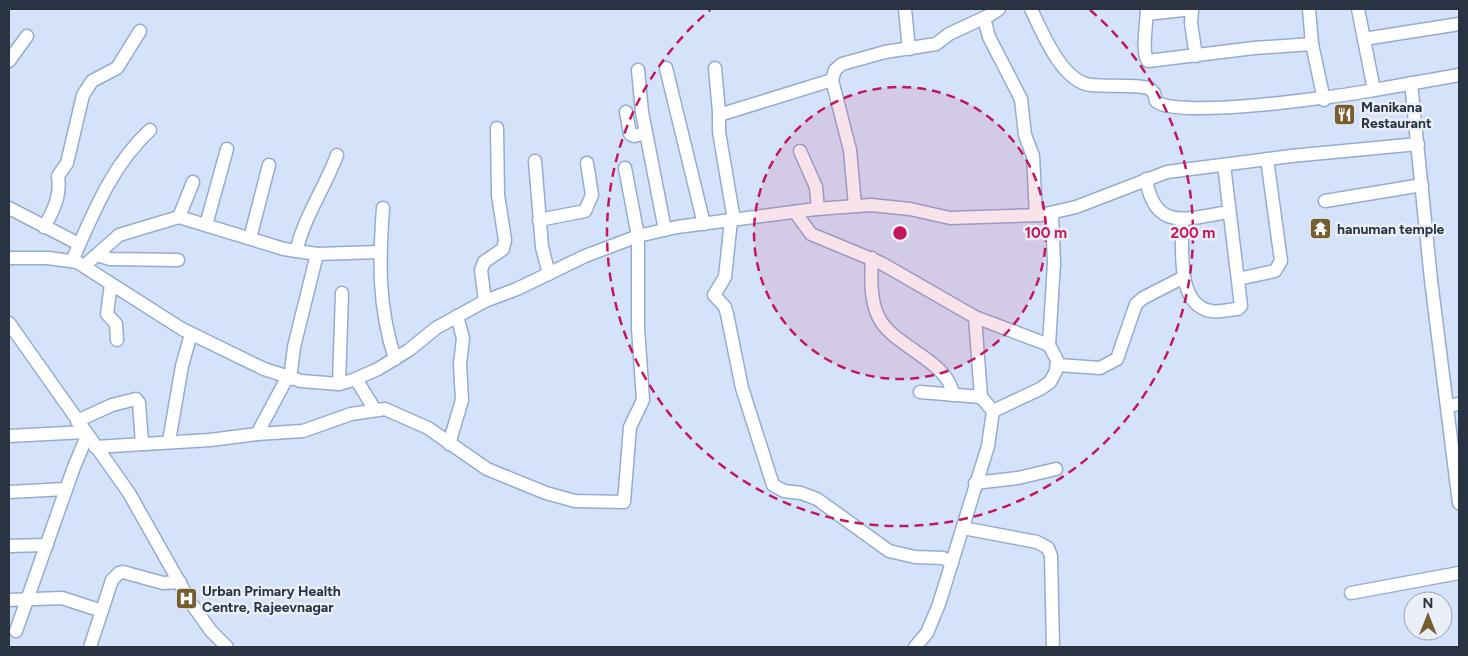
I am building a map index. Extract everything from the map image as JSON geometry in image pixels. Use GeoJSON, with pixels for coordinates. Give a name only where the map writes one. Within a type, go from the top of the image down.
{"type":"FeatureCollection","features":[{"type":"Feature","properties":{"kind":"street"},"geometry":{"type":"LineString","coordinates":[[905,9],[909,49]]}},
{"type":"Feature","properties":{"kind":"street"},"geometry":{"type":"LineString","coordinates":[[855,206],[850,150],[832,80],[835,70],[842,64],[885,52],[936,44],[949,34],[984,18],[998,9]]}},
{"type":"Feature","properties":{"kind":"street"},"geometry":{"type":"LineString","coordinates":[[1031,9],[1057,59],[1075,78],[1089,85],[1149,88],[1157,104],[1188,109],[1324,100],[1459,75]]}},
{"type":"Feature","properties":{"kind":"street"},"geometry":{"type":"LineString","coordinates":[[1196,56],[1190,23],[1192,9],[1147,11],[1146,61],[1155,62],[1312,44]]}},
{"type":"Feature","properties":{"kind":"street"},"geometry":{"type":"LineString","coordinates":[[1309,9],[1312,44],[1324,100]]}},
{"type":"Feature","properties":{"kind":"street"},"geometry":{"type":"LineString","coordinates":[[1358,9],[1374,90]]}},
{"type":"Feature","properties":{"kind":"street"},"geometry":{"type":"LineString","coordinates":[[984,18],[989,37],[1021,99],[1026,135],[1033,156],[1036,216]]}},
{"type":"Feature","properties":{"kind":"street"},"geometry":{"type":"LineString","coordinates":[[1364,38],[1459,24]]}},
{"type":"Feature","properties":{"kind":"street"},"geometry":{"type":"LineString","coordinates":[[44,227],[57,203],[57,194],[60,187],[58,176],[67,163],[83,95],[92,81],[117,68],[140,31]]}},
{"type":"Feature","properties":{"kind":"street"},"geometry":{"type":"LineString","coordinates":[[9,60],[27,36]]}},
{"type":"Feature","properties":{"kind":"street"},"geometry":{"type":"LineString","coordinates":[[666,68],[704,224]]}},
{"type":"Feature","properties":{"kind":"street"},"geometry":{"type":"LineString","coordinates":[[714,68],[720,145],[733,220],[726,277],[714,295],[725,307],[728,314],[742,388],[773,485],[784,491],[801,493],[817,499],[889,552],[915,557],[942,558],[952,563]]}},
{"type":"Feature","properties":{"kind":"street"},"geometry":{"type":"LineString","coordinates":[[638,70],[646,133],[665,230]]}},
{"type":"Feature","properties":{"kind":"street"},"geometry":{"type":"LineString","coordinates":[[719,115],[832,80]]}},
{"type":"Feature","properties":{"kind":"street"},"geometry":{"type":"LineString","coordinates":[[1410,84],[1422,185],[1453,405],[1459,503]]}},
{"type":"Feature","properties":{"kind":"street"},"geometry":{"type":"LineString","coordinates":[[626,112],[630,134],[634,136],[646,133]]}},
{"type":"Feature","properties":{"kind":"street"},"geometry":{"type":"LineString","coordinates":[[484,301],[482,266],[487,258],[503,248],[505,240],[498,194],[497,128]]}},
{"type":"Feature","properties":{"kind":"street"},"geometry":{"type":"LineString","coordinates":[[72,261],[90,217],[117,167],[133,145],[150,130]]}},
{"type":"Feature","properties":{"kind":"street"},"geometry":{"type":"LineString","coordinates":[[9,258],[48,258],[72,261],[84,266],[191,334],[288,378],[324,384],[338,384],[356,379],[394,359],[457,316],[484,301],[517,289],[585,256],[638,236],[665,230],[794,212],[855,206],[894,207],[950,218],[1036,216],[1052,214],[1076,207],[1167,172],[1267,159],[1418,144]]}},
{"type":"Feature","properties":{"kind":"street"},"geometry":{"type":"LineString","coordinates":[[206,225],[227,149]]}},
{"type":"Feature","properties":{"kind":"street"},"geometry":{"type":"LineString","coordinates":[[800,151],[816,187],[818,209]]}},
{"type":"Feature","properties":{"kind":"street"},"geometry":{"type":"LineString","coordinates":[[296,251],[303,224],[329,178],[337,155]]}},
{"type":"Feature","properties":{"kind":"street"},"geometry":{"type":"LineString","coordinates":[[1238,278],[1275,271],[1281,261],[1267,159]]}},
{"type":"Feature","properties":{"kind":"street"},"geometry":{"type":"LineString","coordinates":[[535,162],[542,247],[550,274]]}},
{"type":"Feature","properties":{"kind":"street"},"geometry":{"type":"LineString","coordinates":[[539,220],[585,211],[592,195],[587,163]]}},
{"type":"Feature","properties":{"kind":"street"},"geometry":{"type":"LineString","coordinates":[[250,238],[269,165]]}},
{"type":"Feature","properties":{"kind":"street"},"geometry":{"type":"LineString","coordinates":[[1182,219],[1184,277],[1188,293],[1210,311],[1238,309],[1241,306],[1224,165]]}},
{"type":"Feature","properties":{"kind":"street"},"geometry":{"type":"LineString","coordinates":[[95,447],[303,432],[351,414],[385,409],[412,420],[488,469],[546,493],[575,501],[624,502],[630,427],[643,400],[638,328],[638,236],[625,168]]}},
{"type":"Feature","properties":{"kind":"street"},"geometry":{"type":"LineString","coordinates":[[1146,179],[1152,204],[1171,218],[1182,219],[1229,212]]}},
{"type":"Feature","properties":{"kind":"street"},"geometry":{"type":"LineString","coordinates":[[179,217],[193,182]]}},
{"type":"Feature","properties":{"kind":"street"},"geometry":{"type":"LineString","coordinates":[[1324,201],[1422,185]]}},
{"type":"Feature","properties":{"kind":"street"},"geometry":{"type":"LineString","coordinates":[[9,208],[79,244]]}},
{"type":"Feature","properties":{"kind":"street"},"geometry":{"type":"LineString","coordinates":[[383,208],[379,252],[382,309],[394,359]]}},
{"type":"Feature","properties":{"kind":"street"},"geometry":{"type":"LineString","coordinates":[[794,212],[811,234],[872,258],[975,317],[1049,345]]}},
{"type":"Feature","properties":{"kind":"street"},"geometry":{"type":"LineString","coordinates":[[993,411],[1050,382],[1055,376],[1058,365],[1049,345],[1054,263],[1052,214]]}},
{"type":"Feature","properties":{"kind":"street"},"geometry":{"type":"LineString","coordinates":[[84,266],[119,235],[179,217],[296,251],[317,254],[379,252]]}},
{"type":"Feature","properties":{"kind":"street"},"geometry":{"type":"LineString","coordinates":[[256,434],[288,378],[317,254]]}},
{"type":"Feature","properties":{"kind":"street"},"geometry":{"type":"LineString","coordinates":[[97,255],[110,259],[178,260]]}},
{"type":"Feature","properties":{"kind":"street"},"geometry":{"type":"LineString","coordinates":[[872,258],[873,298],[878,317],[909,348],[938,368],[949,381],[953,395]]}},
{"type":"Feature","properties":{"kind":"street"},"geometry":{"type":"LineString","coordinates":[[1058,365],[1100,368],[1117,359],[1136,304],[1143,298],[1184,277]]}},
{"type":"Feature","properties":{"kind":"street"},"geometry":{"type":"LineString","coordinates":[[112,284],[107,314],[116,324],[117,340]]}},
{"type":"Feature","properties":{"kind":"street"},"geometry":{"type":"LineString","coordinates":[[338,384],[342,293]]}},
{"type":"Feature","properties":{"kind":"street"},"geometry":{"type":"LineString","coordinates":[[449,444],[462,400],[460,364],[463,338],[457,316]]}},
{"type":"Feature","properties":{"kind":"street"},"geometry":{"type":"LineString","coordinates":[[915,647],[932,624],[988,446],[993,411],[981,397],[975,317]]}},
{"type":"Feature","properties":{"kind":"street"},"geometry":{"type":"LineString","coordinates":[[9,323],[143,516],[180,582],[211,631],[226,647]]}},
{"type":"Feature","properties":{"kind":"street"},"geometry":{"type":"LineString","coordinates":[[169,441],[182,366],[191,334]]}},
{"type":"Feature","properties":{"kind":"street"},"geometry":{"type":"LineString","coordinates":[[356,379],[375,410]]}},
{"type":"Feature","properties":{"kind":"street"},"geometry":{"type":"LineString","coordinates":[[920,392],[981,397]]}},
{"type":"Feature","properties":{"kind":"street"},"geometry":{"type":"LineString","coordinates":[[77,421],[107,407],[136,398],[139,403],[142,443]]}},
{"type":"Feature","properties":{"kind":"street"},"geometry":{"type":"LineString","coordinates":[[9,436],[86,434]]}},
{"type":"Feature","properties":{"kind":"street"},"geometry":{"type":"LineString","coordinates":[[16,631],[86,434]]}},
{"type":"Feature","properties":{"kind":"street"},"geometry":{"type":"LineString","coordinates":[[975,483],[1018,478],[1056,469]]}},
{"type":"Feature","properties":{"kind":"street"},"geometry":{"type":"LineString","coordinates":[[9,492],[66,489]]}},
{"type":"Feature","properties":{"kind":"street"},"geometry":{"type":"LineString","coordinates":[[963,528],[1037,542],[1048,548],[1051,556],[1053,647]]}},
{"type":"Feature","properties":{"kind":"street"},"geometry":{"type":"LineString","coordinates":[[9,546],[47,545]]}},
{"type":"Feature","properties":{"kind":"street"},"geometry":{"type":"LineString","coordinates":[[90,647],[112,580],[119,573],[163,583],[180,582]]}},
{"type":"Feature","properties":{"kind":"street"},"geometry":{"type":"LineString","coordinates":[[1351,594],[1459,573]]}},
{"type":"Feature","properties":{"kind":"street"},"geometry":{"type":"LineString","coordinates":[[9,600],[62,598],[102,611]]}},
{"type":"Feature","properties":{"kind":"place","name":"Manikana Restaurant"},"geometry":{"type":"Point","coordinates":[1345,115]}},
{"type":"Feature","properties":{"kind":"place","name":"hanuman temple"},"geometry":{"type":"Point","coordinates":[1321,229]}},
{"type":"Feature","properties":{"kind":"place","name":"Urban Primary Health Centre, Rajeevnagar"},"geometry":{"type":"Point","coordinates":[186,599]}}]}
